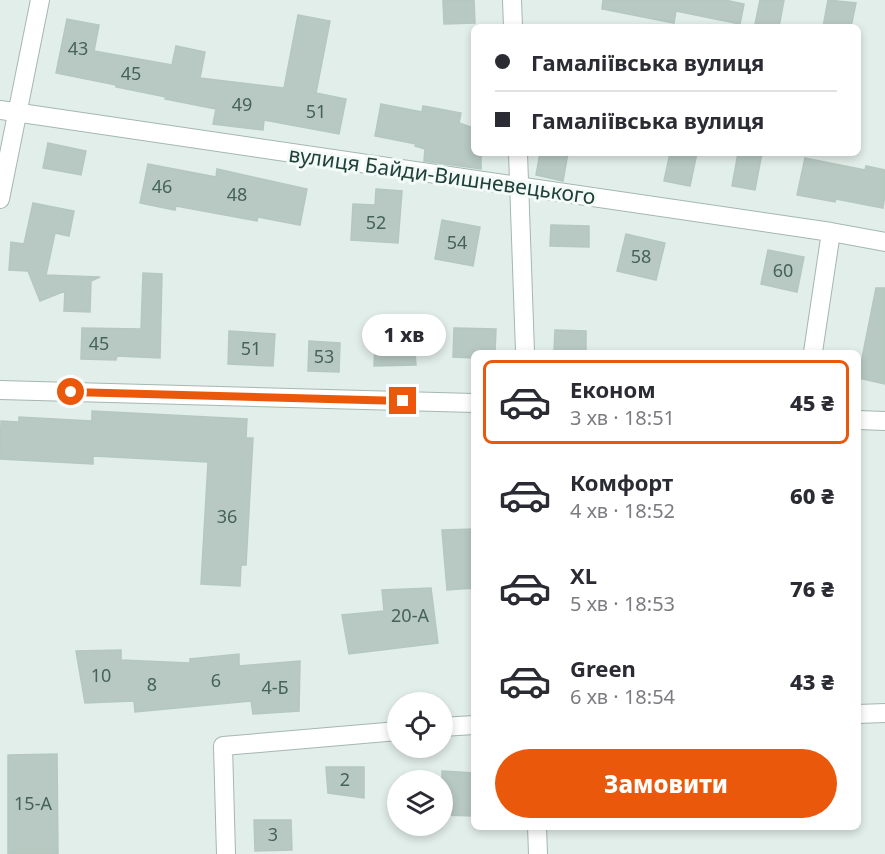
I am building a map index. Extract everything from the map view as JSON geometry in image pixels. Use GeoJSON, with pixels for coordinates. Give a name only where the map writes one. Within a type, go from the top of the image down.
{"type":"FeatureCollection","features":[{"type":"Feature","properties":{"kind":"street"},"geometry":{"type":"LineString","coordinates":[[0,200],[40,0]]}},
{"type":"Feature","properties":{"kind":"street"},"geometry":{"type":"LineString","coordinates":[[512,0],[513,24]]}},
{"type":"Feature","properties":{"kind":"street","name":"вулиця Байди-Вишневецького"},"geometry":{"type":"LineString","coordinates":[[0,110],[831,232],[885,242]]}},
{"type":"Feature","properties":{"kind":"street"},"geometry":{"type":"LineString","coordinates":[[518,156],[525,350]]}},
{"type":"Feature","properties":{"kind":"street"},"geometry":{"type":"LineString","coordinates":[[813,350],[831,232]]}},
{"type":"Feature","properties":{"kind":"street"},"geometry":{"type":"LineString","coordinates":[[0,390],[471,403]]}},
{"type":"Feature","properties":{"kind":"street"},"geometry":{"type":"LineString","coordinates":[[861,420],[885,421]]}},
{"type":"Feature","properties":{"kind":"street"},"geometry":{"type":"LineString","coordinates":[[861,714],[885,713]]}},
{"type":"Feature","properties":{"kind":"street"},"geometry":{"type":"LineString","coordinates":[[453,726],[471,725]]}},
{"type":"Feature","properties":{"kind":"street"},"geometry":{"type":"LineString","coordinates":[[226,854],[223,746],[387,732]]}},
{"type":"Feature","properties":{"kind":"street"},"geometry":{"type":"LineString","coordinates":[[537,830],[538,854]]}},
{"type":"Feature","properties":{"kind":"building"},"geometry":{"type":"Polygon","coordinates":[[[443,0],[474,0],[475,23],[444,24],[443,0]]]}},
{"type":"Feature","properties":{"kind":"building"},"geometry":{"type":"Polygon","coordinates":[[[603,0],[725,0],[744,4],[740,24],[676,11],[674,23],[602,9],[603,0]]]}},
{"type":"Feature","properties":{"kind":"building"},"geometry":{"type":"Polygon","coordinates":[[[760,0],[784,0],[780,24],[755,24],[760,0]]]}},
{"type":"Feature","properties":{"kind":"building"},"geometry":{"type":"Polygon","coordinates":[[[828,0],[856,3],[852,24],[824,24],[828,0]]]}},
{"type":"Feature","properties":{"kind":"building"},"geometry":{"type":"Polygon","coordinates":[[[298,15],[330,21],[316,93],[346,99],[339,134],[264,120],[263,130],[213,124],[216,109],[56,73],[67,19],[99,25],[94,51],[172,65],[176,46],[205,52],[200,78],[284,88],[298,15]]]}},
{"type":"Feature","properties":{"kind":"building"},"geometry":{"type":"Polygon","coordinates":[[[381,104],[422,112],[423,106],[461,113],[459,123],[471,127],[471,156],[481,156],[481,169],[424,161],[425,149],[415,146],[416,144],[375,136],[381,104]]]}},
{"type":"Feature","properties":{"kind":"building"},"geometry":{"type":"Polygon","coordinates":[[[48,143],[86,151],[81,175],[43,168],[48,143]]]}},
{"type":"Feature","properties":{"kind":"building"},"geometry":{"type":"Polygon","coordinates":[[[539,156],[567,156],[563,181],[536,175],[539,156]]]}},
{"type":"Feature","properties":{"kind":"building"},"geometry":{"type":"Polygon","coordinates":[[[669,156],[696,156],[690,186],[664,181],[669,156]]]}},
{"type":"Feature","properties":{"kind":"building"},"geometry":{"type":"Polygon","coordinates":[[[737,156],[761,156],[755,190],[732,186],[737,156]]]}},
{"type":"Feature","properties":{"kind":"building"},"geometry":{"type":"Polygon","coordinates":[[[805,158],[865,170],[866,166],[885,170],[883,208],[836,199],[835,202],[797,195],[805,158]]]}},
{"type":"Feature","properties":{"kind":"building"},"geometry":{"type":"Polygon","coordinates":[[[148,164],[216,177],[217,169],[307,189],[300,225],[258,217],[257,221],[176,206],[175,210],[140,203],[148,164]]]}},
{"type":"Feature","properties":{"kind":"building"},"geometry":{"type":"Polygon","coordinates":[[[376,189],[402,191],[398,243],[351,240],[353,204],[375,205],[376,189]]]}},
{"type":"Feature","properties":{"kind":"building"},"geometry":{"type":"Polygon","coordinates":[[[33,203],[74,211],[69,236],[55,233],[46,275],[100,277],[91,281],[90,312],[64,311],[65,291],[40,301],[28,271],[9,270],[11,242],[24,244],[33,203]]]}},
{"type":"Feature","properties":{"kind":"building"},"geometry":{"type":"Polygon","coordinates":[[[442,220],[480,227],[473,266],[435,259],[442,220]]]}},
{"type":"Feature","properties":{"kind":"building"},"geometry":{"type":"Polygon","coordinates":[[[551,225],[589,226],[589,247],[550,246],[551,225]]]}},
{"type":"Feature","properties":{"kind":"building"},"geometry":{"type":"Polygon","coordinates":[[[626,234],[665,243],[656,280],[617,271],[626,234]]]}},
{"type":"Feature","properties":{"kind":"building"},"geometry":{"type":"Polygon","coordinates":[[[768,250],[804,257],[797,292],[761,284],[768,250]]]}},
{"type":"Feature","properties":{"kind":"building"},"geometry":{"type":"Polygon","coordinates":[[[143,273],[162,274],[160,358],[117,356],[116,360],[81,359],[82,328],[141,329],[143,273]]]}},
{"type":"Feature","properties":{"kind":"building"},"geometry":{"type":"Polygon","coordinates":[[[876,288],[885,288],[885,384],[861,379],[861,363],[876,288]]]}},
{"type":"Feature","properties":{"kind":"building"},"geometry":{"type":"Polygon","coordinates":[[[454,328],[496,329],[495,350],[471,350],[471,358],[453,357],[454,328]]]}},
{"type":"Feature","properties":{"kind":"building"},"geometry":{"type":"Polygon","coordinates":[[[555,330],[586,331],[586,350],[554,350],[555,330]]]}},
{"type":"Feature","properties":{"kind":"building"},"geometry":{"type":"Polygon","coordinates":[[[229,331],[275,334],[273,366],[228,364],[229,331]]]}},
{"type":"Feature","properties":{"kind":"building"},"geometry":{"type":"Polygon","coordinates":[[[309,341],[340,343],[339,372],[308,371],[309,341]]]}},
{"type":"Feature","properties":{"kind":"building"},"geometry":{"type":"Polygon","coordinates":[[[414,342],[416,365],[374,366],[375,343],[414,342]]]}},
{"type":"Feature","properties":{"kind":"building"},"geometry":{"type":"Polygon","coordinates":[[[92,411],[247,419],[246,438],[253,438],[246,565],[241,565],[240,586],[201,584],[208,462],[93,456],[93,464],[0,459],[1,421],[19,422],[19,417],[92,421],[92,411]]]}},
{"type":"Feature","properties":{"kind":"building"},"geometry":{"type":"Polygon","coordinates":[[[471,529],[471,588],[447,590],[442,530],[471,529]]]}},
{"type":"Feature","properties":{"kind":"building"},"geometry":{"type":"Polygon","coordinates":[[[431,588],[438,643],[349,654],[342,615],[384,611],[382,590],[431,588]]]}},
{"type":"Feature","properties":{"kind":"building"},"geometry":{"type":"Polygon","coordinates":[[[121,650],[121,660],[190,663],[190,659],[239,654],[239,666],[300,661],[299,711],[253,714],[251,701],[135,712],[134,701],[85,703],[76,651],[121,650]]]}},
{"type":"Feature","properties":{"kind":"building"},"geometry":{"type":"Polygon","coordinates":[[[57,754],[58,854],[8,854],[8,755],[57,754]]]}},
{"type":"Feature","properties":{"kind":"building"},"geometry":{"type":"Polygon","coordinates":[[[326,767],[364,767],[364,798],[328,793],[326,767]]]}},
{"type":"Feature","properties":{"kind":"building"},"geometry":{"type":"Polygon","coordinates":[[[453,772],[471,773],[471,816],[453,815],[453,772]]]}},
{"type":"Feature","properties":{"kind":"building"},"geometry":{"type":"Polygon","coordinates":[[[254,820],[291,820],[292,850],[255,851],[254,820]]]}},
{"type":"Feature","properties":{"kind":"route"},"geometry":{"type":"LineString","coordinates":[[71,392],[403,401]]}}]}
